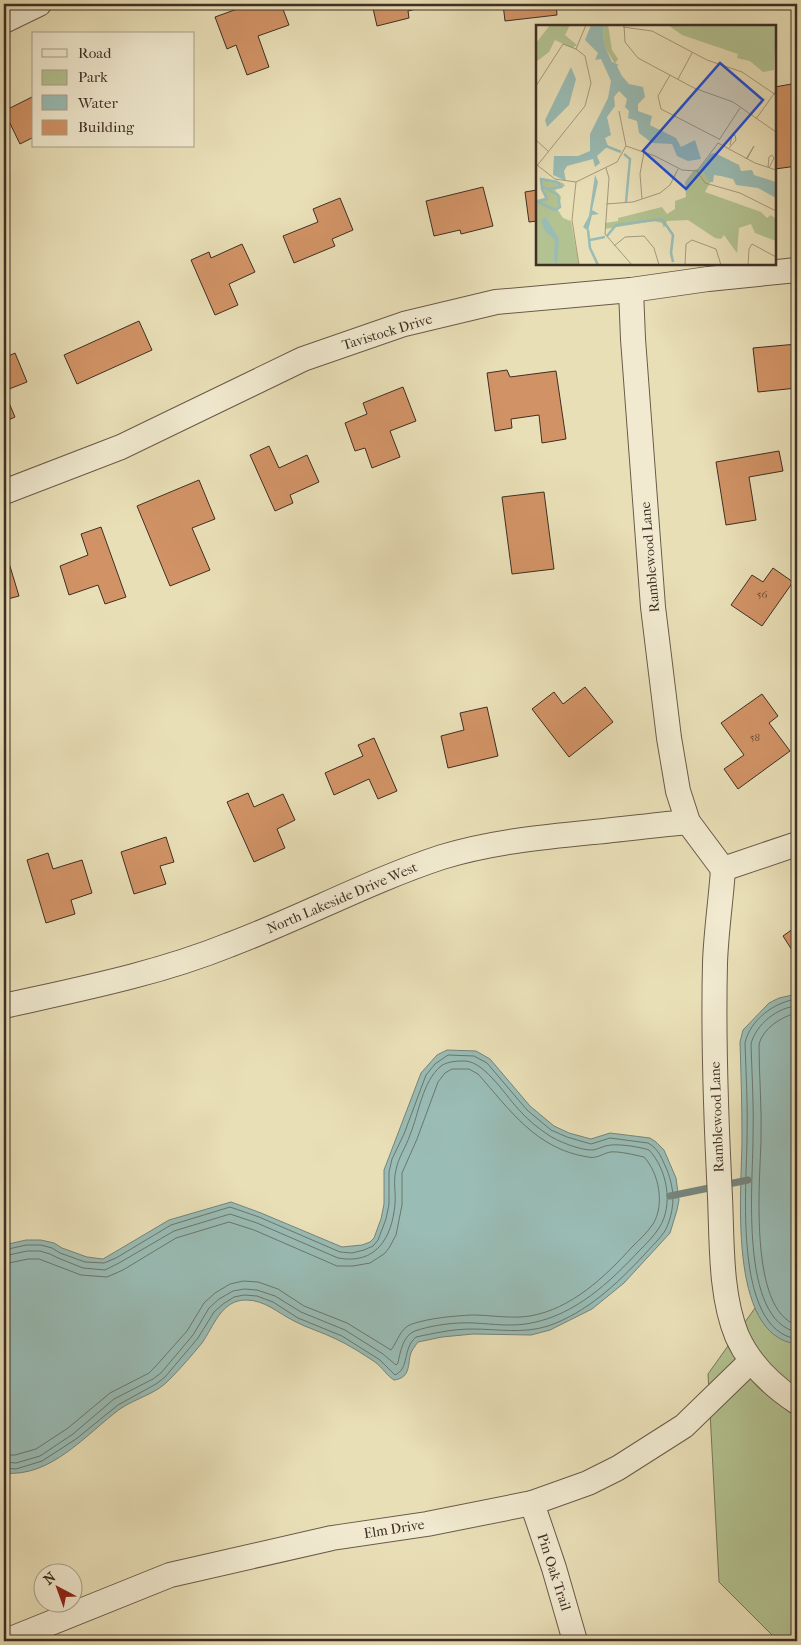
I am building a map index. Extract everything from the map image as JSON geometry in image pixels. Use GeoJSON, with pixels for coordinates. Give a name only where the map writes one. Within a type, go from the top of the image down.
{"type":"FeatureCollection","features":[{"type":"Feature","properties":{"kind":"street"},"geometry":{"type":"LineString","coordinates":[[4,21],[39,4]]}},
{"type":"Feature","properties":{"kind":"street","name":"Tavistock Drive"},"geometry":{"type":"LineString","coordinates":[[4,492],[121,446],[303,359],[404,324],[496,302],[631,290],[708,279],[797,270]]}},
{"type":"Feature","properties":{"kind":"street","name":"Ramblewood Lane"},"geometry":{"type":"LineString","coordinates":[[631,290],[653,607],[670,747],[678,791],[688,822],[724,869],[715,962],[715,1091],[726,1288],[730,1312],[737,1335],[751,1361],[782,1392],[797,1402]]}},
{"type":"Feature","properties":{"kind":"street","name":"North Lakeside Drive West"},"geometry":{"type":"LineString","coordinates":[[4,1006],[143,974],[228,946],[281,925],[388,877],[443,857],[512,841],[688,822]]}},
{"type":"Feature","properties":{"kind":"street"},"geometry":{"type":"LineString","coordinates":[[724,869],[797,844]]}},
{"type":"Feature","properties":{"kind":"street","name":"Elm Drive"},"geometry":{"type":"LineString","coordinates":[[10,1640],[170,1576],[332,1538],[427,1524],[532,1503],[588,1483],[618,1468],[684,1426],[751,1361]]}},
{"type":"Feature","properties":{"kind":"street","name":"Pin Oak Trail"},"geometry":{"type":"LineString","coordinates":[[532,1503],[554,1568],[575,1641]]}},
{"type":"Feature","properties":{"kind":"green space"},"geometry":{"type":"Polygon","coordinates":[[[797,1257],[797,1641],[778,1641],[719,1582],[708,1374],[790,1259],[797,1257]]]}},
{"type":"Feature","properties":{"kind":"water"},"geometry":{"type":"Polygon","coordinates":[[[797,994],[797,1344],[774,1335],[758,1315],[748,1288],[743,1256],[741,1223],[742,1126],[740,1042],[743,1030],[769,1003],[779,998],[797,994]]]}},
{"type":"Feature","properties":{"kind":"water"},"geometry":{"type":"Polygon","coordinates":[[[447,1050],[476,1051],[490,1059],[530,1106],[554,1126],[569,1133],[591,1139],[610,1133],[650,1138],[664,1150],[676,1178],[679,1200],[677,1210],[670,1233],[624,1283],[592,1309],[550,1330],[531,1335],[473,1334],[418,1342],[411,1354],[405,1375],[394,1380],[375,1362],[341,1341],[288,1318],[259,1302],[237,1301],[224,1309],[202,1343],[164,1385],[120,1409],[81,1442],[52,1462],[37,1469],[21,1473],[4,1473],[4,1245],[26,1240],[41,1240],[54,1243],[87,1257],[103,1259],[169,1220],[231,1202],[342,1247],[362,1245],[370,1242],[374,1238],[381,1219],[384,1204],[384,1170],[421,1073],[437,1055],[447,1050]]]}},
{"type":"Feature","properties":{"kind":"building"},"geometry":{"type":"Polygon","coordinates":[[[251,4],[281,4],[289,25],[258,36],[269,67],[247,75],[236,45],[227,49],[215,17],[251,4]]]}},
{"type":"Feature","properties":{"kind":"building"},"geometry":{"type":"Polygon","coordinates":[[[372,4],[436,4],[408,11],[409,18],[377,26],[372,4]]]}},
{"type":"Feature","properties":{"kind":"building"},"geometry":{"type":"Polygon","coordinates":[[[503,4],[556,4],[557,15],[505,21],[503,4]]]}},
{"type":"Feature","properties":{"kind":"building"},"geometry":{"type":"Polygon","coordinates":[[[797,83],[797,166],[776,169],[776,87],[797,83]]]}},
{"type":"Feature","properties":{"kind":"building"},"geometry":{"type":"Polygon","coordinates":[[[32,97],[32,138],[20,144],[4,111],[32,97]]]}},
{"type":"Feature","properties":{"kind":"building"},"geometry":{"type":"Polygon","coordinates":[[[483,187],[493,226],[461,234],[460,230],[434,236],[426,201],[483,187]]]}},
{"type":"Feature","properties":{"kind":"building"},"geometry":{"type":"Polygon","coordinates":[[[536,190],[536,221],[529,222],[525,192],[536,190]]]}},
{"type":"Feature","properties":{"kind":"building"},"geometry":{"type":"Polygon","coordinates":[[[340,198],[353,230],[332,239],[335,246],[294,263],[283,236],[318,222],[313,209],[340,198]]]}},
{"type":"Feature","properties":{"kind":"building"},"geometry":{"type":"Polygon","coordinates":[[[242,244],[255,272],[229,284],[238,305],[215,315],[191,260],[209,252],[211,258],[242,244]]]}},
{"type":"Feature","properties":{"kind":"building"},"geometry":{"type":"Polygon","coordinates":[[[139,321],[152,350],[77,384],[64,355],[139,321]]]}},
{"type":"Feature","properties":{"kind":"building"},"geometry":{"type":"Polygon","coordinates":[[[797,344],[797,388],[758,392],[753,348],[797,344]]]}},
{"type":"Feature","properties":{"kind":"building"},"geometry":{"type":"Polygon","coordinates":[[[15,353],[27,382],[4,391],[4,358],[15,353]]]}},
{"type":"Feature","properties":{"kind":"building"},"geometry":{"type":"Polygon","coordinates":[[[507,370],[510,377],[556,371],[566,439],[542,443],[539,415],[511,419],[512,428],[495,431],[487,373],[507,370]]]}},
{"type":"Feature","properties":{"kind":"building"},"geometry":{"type":"Polygon","coordinates":[[[403,387],[416,421],[390,431],[400,457],[372,468],[365,448],[355,451],[345,423],[367,414],[363,403],[403,387]]]}},
{"type":"Feature","properties":{"kind":"building"},"geometry":{"type":"Polygon","coordinates":[[[4,391],[15,417],[4,422],[4,391]]]}},
{"type":"Feature","properties":{"kind":"building"},"geometry":{"type":"Polygon","coordinates":[[[269,446],[279,468],[307,455],[319,482],[290,495],[293,503],[275,511],[250,455],[269,446]]]}},
{"type":"Feature","properties":{"kind":"building"},"geometry":{"type":"Polygon","coordinates":[[[779,451],[783,471],[749,477],[756,520],[726,525],[716,462],[779,451]]]}},
{"type":"Feature","properties":{"kind":"building"},"geometry":{"type":"Polygon","coordinates":[[[199,480],[215,519],[192,528],[210,570],[170,586],[137,506],[199,480]]]}},
{"type":"Feature","properties":{"kind":"building"},"geometry":{"type":"Polygon","coordinates":[[[544,492],[554,569],[512,574],[502,497],[544,492]]]}},
{"type":"Feature","properties":{"kind":"building"},"geometry":{"type":"Polygon","coordinates":[[[101,527],[126,597],[105,604],[98,585],[69,595],[60,566],[88,555],[81,534],[101,527]]]}},
{"type":"Feature","properties":{"kind":"building"},"geometry":{"type":"Polygon","coordinates":[[[9,563],[19,596],[4,600],[4,565],[9,563]]]}},
{"type":"Feature","properties":{"kind":"building"},"geometry":{"type":"Polygon","coordinates":[[[773,568],[793,582],[762,626],[731,605],[752,575],[763,582],[773,568]]]}},
{"type":"Feature","properties":{"kind":"building"},"geometry":{"type":"Polygon","coordinates":[[[585,687],[613,722],[569,757],[532,709],[554,692],[563,704],[585,687]]]}},
{"type":"Feature","properties":{"kind":"building"},"geometry":{"type":"Polygon","coordinates":[[[762,694],[778,716],[769,723],[790,751],[738,789],[724,769],[744,755],[721,723],[762,694]]]}},
{"type":"Feature","properties":{"kind":"building"},"geometry":{"type":"Polygon","coordinates":[[[487,707],[498,756],[448,768],[441,736],[464,730],[460,713],[487,707]]]}},
{"type":"Feature","properties":{"kind":"building"},"geometry":{"type":"Polygon","coordinates":[[[374,738],[397,791],[378,799],[369,779],[334,795],[325,773],[363,756],[358,745],[374,738]]]}},
{"type":"Feature","properties":{"kind":"building"},"geometry":{"type":"Polygon","coordinates":[[[248,793],[254,807],[283,794],[295,820],[277,829],[285,848],[254,862],[227,802],[248,793]]]}},
{"type":"Feature","properties":{"kind":"building"},"geometry":{"type":"Polygon","coordinates":[[[166,837],[174,862],[160,866],[166,884],[134,894],[121,852],[166,837]]]}},
{"type":"Feature","properties":{"kind":"building"},"geometry":{"type":"Polygon","coordinates":[[[48,853],[53,869],[82,860],[92,893],[71,900],[75,914],[46,923],[27,860],[48,853]]]}},
{"type":"Feature","properties":{"kind":"building"},"geometry":{"type":"Polygon","coordinates":[[[797,926],[797,958],[783,936],[797,926]]]}},
{"type":"Feature","properties":{"kind":"waterway"},"geometry":{"type":"LineString","coordinates":[[670,1196],[748,1180]]}}]}
